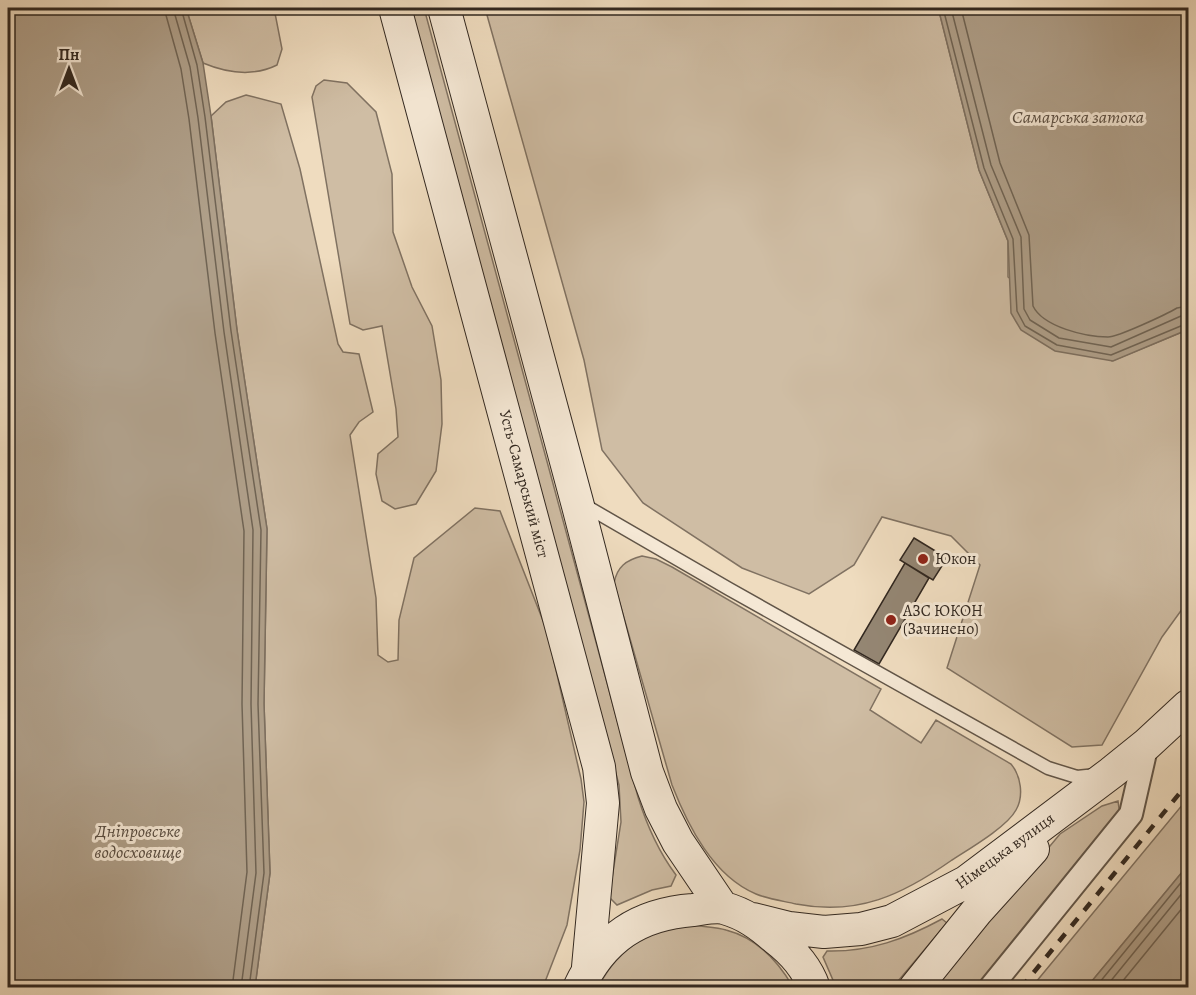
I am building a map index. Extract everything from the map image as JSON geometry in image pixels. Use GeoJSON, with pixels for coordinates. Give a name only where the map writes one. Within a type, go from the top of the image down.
{"type":"FeatureCollection","features":[{"type":"Feature","properties":{"kind":"main road","name":"Усть-Самарський міст"},"geometry":{"type":"LineString","coordinates":[[395,8],[599,767],[603,803],[584,977]]}},
{"type":"Feature","properties":{"kind":"main road"},"geometry":{"type":"LineString","coordinates":[[444,8],[578,502],[647,772],[661,809],[678,842],[722,908],[669,912],[638,923],[610,942],[584,977]]}},
{"type":"Feature","properties":{"kind":"main road","name":"Німецька вулиця"},"geometry":{"type":"LineString","coordinates":[[722,908],[789,928],[824,932],[861,929],[892,921],[966,882],[1111,773],[1188,706]]}},
{"type":"Feature","properties":{"kind":"main road","name":"Німецька вулиця"},"geometry":{"type":"LineString","coordinates":[[915,987],[977,911],[1042,840],[1111,773]]}},
{"type":"Feature","properties":{"kind":"main road"},"geometry":{"type":"LineString","coordinates":[[753,919],[791,951],[814,987]]}},
{"type":"Feature","properties":{"kind":"street"},"geometry":{"type":"LineString","coordinates":[[990,987],[1131,814],[1147,744]]}},
{"type":"Feature","properties":{"kind":"lane"},"geometry":{"type":"LineString","coordinates":[[578,502],[729,590],[1048,768],[1077,777],[1111,773]]}},
{"type":"Feature","properties":{"kind":"shaded area"},"geometry":{"type":"Polygon","coordinates":[[[186,8],[274,8],[282,49],[277,65],[259,71],[240,72],[203,63],[186,8]]]}},
{"type":"Feature","properties":{"kind":"shaded area"},"geometry":{"type":"Polygon","coordinates":[[[411,8],[424,8],[638,797],[654,838],[676,875],[671,886],[652,890],[617,905],[609,897],[621,822],[619,785],[411,8]]]}},
{"type":"Feature","properties":{"kind":"shaded area"},"geometry":{"type":"Polygon","coordinates":[[[485,8],[936,8],[940,15],[979,170],[1008,241],[1008,277],[1112,361],[1182,332],[1188,327],[1188,601],[1162,637],[1102,745],[1072,747],[947,668],[980,565],[951,536],[882,517],[854,565],[809,594],[742,568],[643,503],[602,450],[584,360],[485,8]]]}},
{"type":"Feature","properties":{"kind":"shaded area"},"geometry":{"type":"Polygon","coordinates":[[[324,80],[347,83],[376,112],[392,174],[393,232],[412,287],[432,326],[441,380],[442,424],[436,471],[416,504],[395,509],[382,501],[376,474],[378,454],[398,437],[396,409],[382,326],[363,330],[350,324],[312,97],[316,86],[324,80]]]}},
{"type":"Feature","properties":{"kind":"shaded area"},"geometry":{"type":"Polygon","coordinates":[[[246,95],[281,104],[300,169],[338,344],[343,352],[359,354],[373,412],[359,422],[350,435],[376,598],[378,655],[388,662],[398,660],[399,620],[414,558],[475,508],[500,511],[547,631],[581,779],[584,802],[580,850],[567,925],[543,987],[255,987],[270,873],[264,704],[267,529],[237,330],[211,116],[226,102],[246,95]]]}},
{"type":"Feature","properties":{"kind":"shaded area"},"geometry":{"type":"Polygon","coordinates":[[[642,556],[656,559],[672,567],[881,689],[870,710],[921,743],[936,720],[1011,764],[1020,786],[1020,799],[1016,810],[1005,823],[977,844],[915,883],[878,900],[859,905],[818,907],[765,897],[741,886],[727,875],[704,848],[694,833],[672,785],[614,583],[623,565],[642,556]]]}},
{"type":"Feature","properties":{"kind":"shaded area"},"geometry":{"type":"Polygon","coordinates":[[[1188,798],[1188,865],[1087,987],[1031,988],[1188,798]]]}},
{"type":"Feature","properties":{"kind":"shaded area"},"geometry":{"type":"Polygon","coordinates":[[[1118,801],[1120,816],[986,987],[931,988],[1060,834],[1102,806],[1118,801]]]}},
{"type":"Feature","properties":{"kind":"shaded area"},"geometry":{"type":"Polygon","coordinates":[[[942,919],[947,923],[893,987],[836,987],[823,957],[827,951],[873,947],[914,933],[942,919]]]}},
{"type":"Feature","properties":{"kind":"shaded area"},"geometry":{"type":"Polygon","coordinates":[[[693,925],[722,929],[757,945],[781,968],[793,987],[598,988],[609,969],[623,953],[641,940],[660,931],[693,925]]]}},
{"type":"Feature","properties":{"kind":"water","name":"Дніпровське водосховище"},"geometry":{"type":"Polygon","coordinates":[[[8,8],[186,8],[203,63],[237,330],[267,529],[264,704],[270,873],[255,987],[8,987],[8,8]]]}},
{"type":"Feature","properties":{"kind":"water","name":"Самарська затока"},"geometry":{"type":"Polygon","coordinates":[[[936,8],[1188,8],[1188,327],[1182,332],[1113,361],[1055,351],[1021,330],[1011,313],[1008,241],[979,170],[940,15],[936,8]]]}},
{"type":"Feature","properties":{"kind":"water"},"geometry":{"type":"Polygon","coordinates":[[[1188,865],[1188,987],[1087,987],[1188,865]]]}},
{"type":"Feature","properties":{"kind":"building","name":"Юкон"},"geometry":{"type":"Polygon","coordinates":[[[914,538],[947,558],[933,580],[900,560],[914,538]]]}},
{"type":"Feature","properties":{"kind":"building"},"geometry":{"type":"Polygon","coordinates":[[[905,563],[929,578],[879,664],[854,650],[905,563]]]}},
{"type":"Feature","properties":{"kind":"railway"},"geometry":{"type":"LineString","coordinates":[[1021,988],[1188,783]]}},
{"type":"Feature","properties":{"kind":"place","name":"Юкон"},"geometry":{"type":"Point","coordinates":[923,559]}},
{"type":"Feature","properties":{"kind":"place","name":"АЗС ЮКОН (Зачинено)"},"geometry":{"type":"Point","coordinates":[891,620]}}]}
